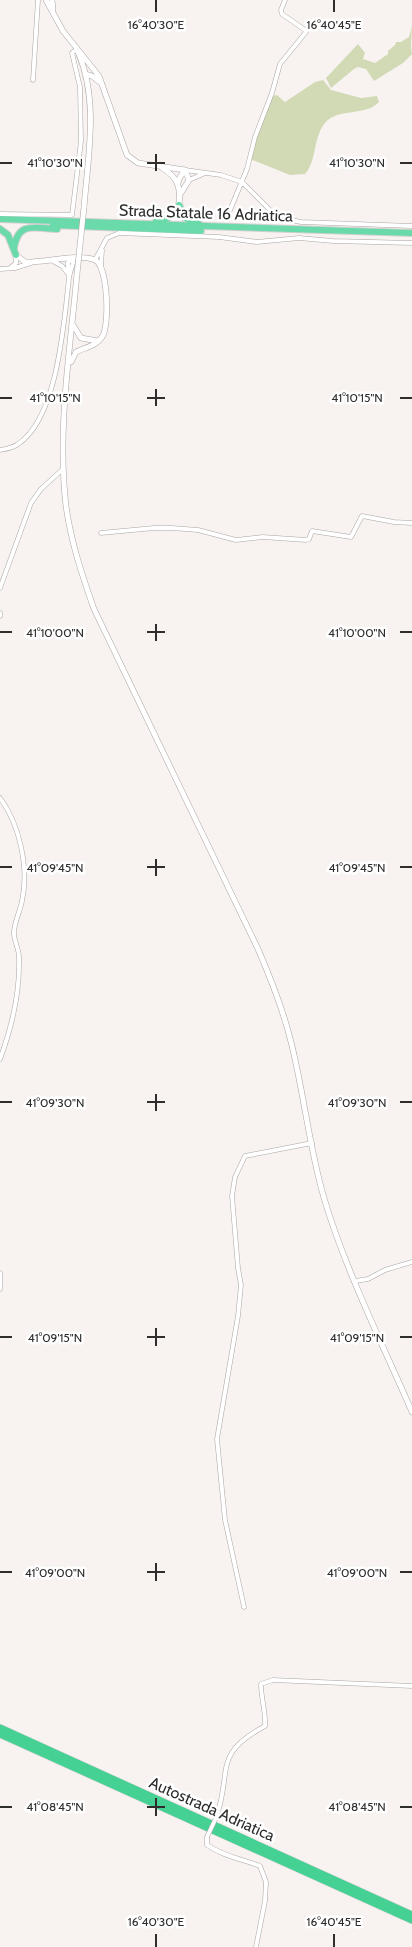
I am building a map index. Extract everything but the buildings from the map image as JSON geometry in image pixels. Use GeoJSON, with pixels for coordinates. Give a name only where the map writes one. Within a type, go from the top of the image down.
{"type":"FeatureCollection","features":[{"type":"Feature","properties":{"kind":"highway"},"geometry":{"type":"LineString","coordinates":[[110,223],[124,220],[164,220],[174,214],[179,205]]}},
{"type":"Feature","properties":{"kind":"highway"},"geometry":{"type":"LineString","coordinates":[[179,205],[181,212],[189,221],[215,227]]}},
{"type":"Feature","properties":{"kind":"highway","name":"Strada Statale 16 Adriatica"},"geometry":{"type":"LineString","coordinates":[[0,219],[412,237]]}},
{"type":"Feature","properties":{"kind":"highway","name":"Strada Statale 16 Adriatica"},"geometry":{"type":"LineString","coordinates":[[0,224],[412,233]]}},
{"type":"Feature","properties":{"kind":"highway"},"geometry":{"type":"LineString","coordinates":[[15,252],[17,236],[23,229],[57,229],[70,226]]}},
{"type":"Feature","properties":{"kind":"highway"},"geometry":{"type":"LineString","coordinates":[[0,229],[8,236],[15,252]]}},
{"type":"Feature","properties":{"kind":"highway","name":"Autostrada Adriatica"},"geometry":{"type":"LineString","coordinates":[[0,1728],[412,1915]]}},
{"type":"Feature","properties":{"kind":"highway","name":"Autostrada Adriatica"},"geometry":{"type":"LineString","coordinates":[[0,1734],[412,1920]]}},
{"type":"Feature","properties":{"kind":"main road"},"geometry":{"type":"LineString","coordinates":[[46,0],[63,31],[96,71],[127,155],[138,163],[186,170]]}},
{"type":"Feature","properties":{"kind":"main road"},"geometry":{"type":"LineString","coordinates":[[52,0],[53,12]]}},
{"type":"Feature","properties":{"kind":"main road"},"geometry":{"type":"LineString","coordinates":[[77,49],[85,74],[90,110],[84,207],[63,427],[63,469],[71,533],[94,609],[255,942],[278,995],[292,1042],[329,1216],[412,1412]]}},
{"type":"Feature","properties":{"kind":"main road"},"geometry":{"type":"LineString","coordinates":[[85,74],[92,70],[96,71]]}},
{"type":"Feature","properties":{"kind":"main road"},"geometry":{"type":"LineString","coordinates":[[85,74],[96,78],[102,83]]}},
{"type":"Feature","properties":{"kind":"main road"},"geometry":{"type":"LineString","coordinates":[[87,86],[90,81],[96,78]]}},
{"type":"Feature","properties":{"kind":"main road"},"geometry":{"type":"LineString","coordinates":[[160,167],[173,175],[178,183],[179,205]]}},
{"type":"Feature","properties":{"kind":"main road"},"geometry":{"type":"LineString","coordinates":[[180,194],[189,180],[186,170]]}},
{"type":"Feature","properties":{"kind":"main road"},"geometry":{"type":"LineString","coordinates":[[178,183],[186,170]]}},
{"type":"Feature","properties":{"kind":"main road"},"geometry":{"type":"LineString","coordinates":[[15,252],[25,262],[74,259],[95,260],[101,265],[105,277],[106,323],[104,334],[93,346],[76,352],[68,369]]}},
{"type":"Feature","properties":{"kind":"main road"},"geometry":{"type":"LineString","coordinates":[[72,325],[81,338]]}},
{"type":"Feature","properties":{"kind":"main road"},"geometry":{"type":"LineString","coordinates":[[71,342],[81,338],[98,341]]}},
{"type":"Feature","properties":{"kind":"main road"},"geometry":{"type":"LineString","coordinates":[[71,342],[83,348]]}},
{"type":"Feature","properties":{"kind":"street"},"geometry":{"type":"LineString","coordinates":[[33,80],[37,1],[46,0]]}},
{"type":"Feature","properties":{"kind":"street"},"geometry":{"type":"LineString","coordinates":[[228,215],[242,182],[280,64],[306,32],[282,14],[281,10],[285,0]]}},
{"type":"Feature","properties":{"kind":"street"},"geometry":{"type":"LineString","coordinates":[[0,214],[72,215],[81,141],[80,87],[78,70],[72,57],[72,53],[77,49]]}},
{"type":"Feature","properties":{"kind":"street"},"geometry":{"type":"LineString","coordinates":[[186,170],[231,178],[242,182],[274,214],[286,219],[301,222],[412,226]]}},
{"type":"Feature","properties":{"kind":"street"},"geometry":{"type":"LineString","coordinates":[[189,180],[199,175],[210,174]]}},
{"type":"Feature","properties":{"kind":"street"},"geometry":{"type":"LineString","coordinates":[[95,260],[107,238],[119,233],[219,237],[257,242],[299,238],[332,241],[412,242]]}},
{"type":"Feature","properties":{"kind":"street"},"geometry":{"type":"LineString","coordinates":[[101,265],[102,247]]}},
{"type":"Feature","properties":{"kind":"street"},"geometry":{"type":"LineString","coordinates":[[9,268],[16,263],[15,252]]}},
{"type":"Feature","properties":{"kind":"street"},"geometry":{"type":"LineString","coordinates":[[0,450],[17,445],[34,428],[51,391],[66,312],[69,274],[74,259]]}},
{"type":"Feature","properties":{"kind":"street"},"geometry":{"type":"LineString","coordinates":[[51,260],[62,266],[69,274]]}},
{"type":"Feature","properties":{"kind":"street"},"geometry":{"type":"LineString","coordinates":[[0,269],[33,263]]}},
{"type":"Feature","properties":{"kind":"street"},"geometry":{"type":"LineString","coordinates":[[0,588],[31,503],[41,489],[63,469]]}},
{"type":"Feature","properties":{"kind":"street"},"geometry":{"type":"LineString","coordinates":[[101,533],[172,528],[198,530],[236,540],[262,537],[306,540],[309,539],[312,531],[351,537],[362,516],[394,522],[412,523]]}},
{"type":"Feature","properties":{"kind":"street"},"geometry":{"type":"LineString","coordinates":[[0,798],[5,804],[16,831],[23,858],[24,877],[22,901],[14,933],[19,959],[15,1013],[0,1059]]}},
{"type":"Feature","properties":{"kind":"street"},"geometry":{"type":"LineString","coordinates":[[244,1607],[225,1520],[217,1439],[238,1316],[241,1285],[232,1208],[233,1190],[236,1173],[245,1156],[312,1143]]}},
{"type":"Feature","properties":{"kind":"street"},"geometry":{"type":"LineString","coordinates":[[356,1281],[368,1279],[385,1270],[412,1262]]}},
{"type":"Feature","properties":{"kind":"street"},"geometry":{"type":"LineString","coordinates":[[0,1273],[0,1289]]}},
{"type":"Feature","properties":{"kind":"street"},"geometry":{"type":"LineString","coordinates":[[256,1947],[265,1901],[266,1882],[260,1866],[229,1857],[214,1850],[207,1845],[207,1837],[222,1801],[226,1763],[235,1746],[248,1735],[265,1726],[265,1716],[261,1700],[261,1684],[273,1680],[412,1686]]}},
{"type":"Feature","properties":{"kind":"green space"},"geometry":{"type":"Polygon","coordinates":[[[412,26],[412,54],[403,63],[374,81],[366,69],[358,67],[331,88],[326,78],[358,44],[365,53],[363,59],[375,63],[388,54],[388,51],[396,42],[401,42],[409,37],[412,26]]]}},
{"type":"Feature","properties":{"kind":"green space"},"geometry":{"type":"Polygon","coordinates":[[[323,80],[331,90],[361,98],[377,96],[379,102],[367,109],[337,115],[325,123],[318,135],[312,163],[305,174],[290,175],[250,159],[264,114],[272,96],[277,95],[285,102],[315,82],[323,80]]]}}]}
